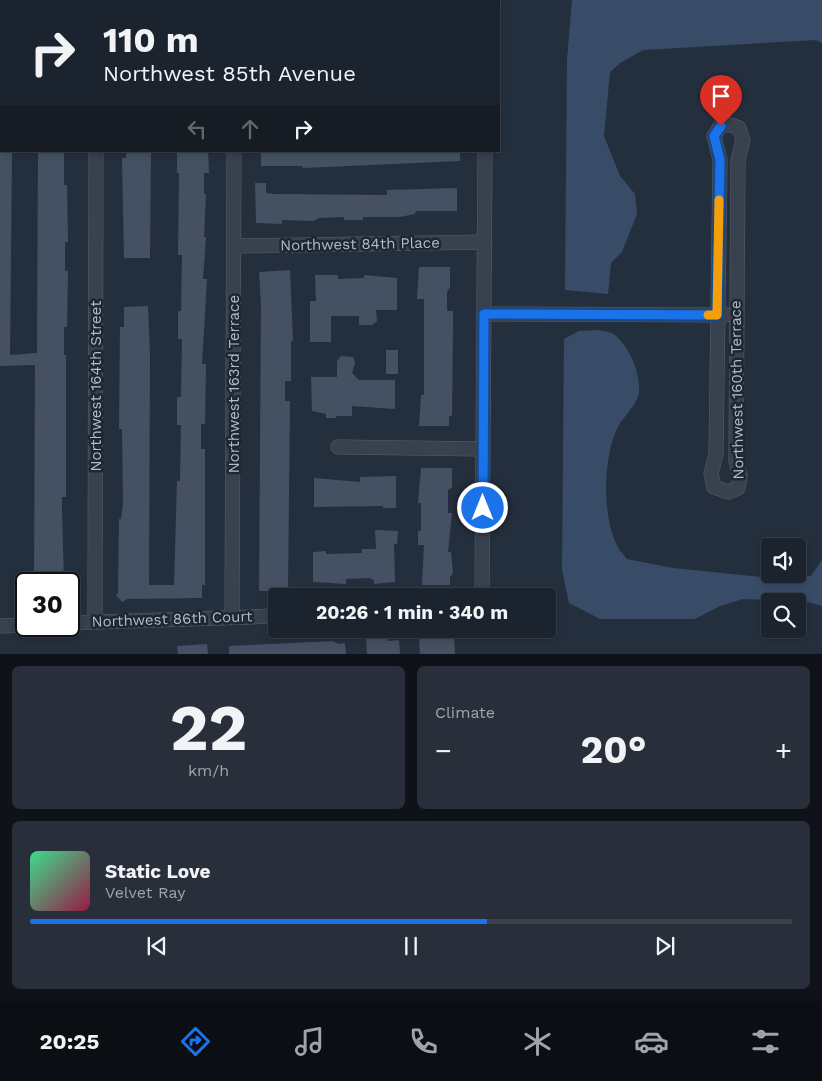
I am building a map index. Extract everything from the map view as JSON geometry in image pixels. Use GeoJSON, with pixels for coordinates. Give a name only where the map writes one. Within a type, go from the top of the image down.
{"type":"FeatureCollection","features":[{"type":"Feature","properties":{"kind":"street","name":"Northwest 160th Terrace"},"geometry":{"type":"LineString","coordinates":[[731,124],[739,128],[743,140],[738,161],[736,315],[736,462],[740,476],[738,488],[728,492],[714,486],[711,474],[716,454],[717,315],[720,160],[714,136],[721,126],[731,124]]}},
{"type":"Feature","properties":{"kind":"street","name":"Northwest 164th Street"},"geometry":{"type":"LineString","coordinates":[[95,621],[96,152]]}},
{"type":"Feature","properties":{"kind":"street","name":"Northwest 163rd Terrace"},"geometry":{"type":"LineString","coordinates":[[232,617],[234,152]]}},
{"type":"Feature","properties":{"kind":"street"},"geometry":{"type":"LineString","coordinates":[[482,588],[485,152]]}},
{"type":"Feature","properties":{"kind":"street","name":"Northwest 84th Place"},"geometry":{"type":"LineString","coordinates":[[234,246],[485,242]]}},
{"type":"Feature","properties":{"kind":"street"},"geometry":{"type":"LineString","coordinates":[[484,314],[736,315]]}},
{"type":"Feature","properties":{"kind":"street"},"geometry":{"type":"LineString","coordinates":[[338,447],[483,449]]}},
{"type":"Feature","properties":{"kind":"street","name":"Northwest 86th Court"},"geometry":{"type":"LineString","coordinates":[[80,622],[268,616]]}},
{"type":"Feature","properties":{"kind":"street"},"geometry":{"type":"LineString","coordinates":[[0,626],[15,625]]}},
{"type":"Feature","properties":{"kind":"water"},"geometry":{"type":"Polygon","coordinates":[[[572,0],[822,0],[822,43],[816,40],[643,50],[620,63],[610,72],[604,136],[620,176],[635,194],[637,214],[622,252],[611,263],[608,294],[565,290],[567,60],[572,0]]]}},
{"type":"Feature","properties":{"kind":"water"},"geometry":{"type":"Polygon","coordinates":[[[597,330],[613,334],[629,353],[638,376],[638,396],[618,427],[609,453],[607,468],[608,517],[611,531],[618,547],[627,559],[673,568],[761,577],[761,583],[806,583],[806,576],[811,576],[822,560],[822,606],[806,601],[806,593],[761,593],[761,600],[743,599],[720,606],[695,619],[600,619],[569,603],[562,570],[564,339],[579,331],[597,330]]]}},
{"type":"Feature","properties":{"kind":"building"},"geometry":{"type":"Polygon","coordinates":[[[38,152],[64,152],[64,185],[67,185],[68,242],[65,242],[65,271],[68,271],[67,327],[64,327],[64,355],[66,355],[66,497],[62,497],[64,572],[34,572],[35,365],[0,366],[0,153],[12,153],[10,355],[37,353],[38,152]]]}},
{"type":"Feature","properties":{"kind":"building"},"geometry":{"type":"Polygon","coordinates":[[[126,152],[151,152],[150,258],[124,258],[122,158],[126,158],[126,152]]]}},
{"type":"Feature","properties":{"kind":"building"},"geometry":{"type":"Polygon","coordinates":[[[177,152],[208,152],[209,173],[204,173],[204,194],[206,194],[204,237],[206,237],[203,279],[207,279],[202,364],[206,364],[205,424],[201,424],[201,449],[205,449],[205,585],[202,585],[202,598],[127,599],[122,602],[116,595],[118,593],[119,519],[121,519],[123,503],[122,429],[119,429],[120,327],[124,327],[124,307],[148,306],[150,355],[149,585],[174,585],[177,481],[180,481],[181,425],[177,425],[177,397],[181,397],[182,339],[178,339],[178,311],[181,311],[182,255],[178,255],[179,173],[177,173],[177,152]]]}},
{"type":"Feature","properties":{"kind":"building"},"geometry":{"type":"Polygon","coordinates":[[[261,152],[460,152],[460,161],[303,168],[302,166],[261,166],[261,152]]]}},
{"type":"Feature","properties":{"kind":"building"},"geometry":{"type":"Polygon","coordinates":[[[255,183],[266,183],[266,193],[275,194],[387,195],[387,190],[457,188],[457,211],[416,211],[415,214],[400,217],[363,217],[363,220],[344,220],[344,217],[319,218],[313,221],[282,220],[282,224],[256,223],[255,183]]]}},
{"type":"Feature","properties":{"kind":"building"},"geometry":{"type":"Polygon","coordinates":[[[419,267],[450,267],[447,311],[453,311],[453,330],[452,415],[449,417],[449,426],[419,426],[421,395],[424,395],[424,299],[417,299],[419,267]]]}},
{"type":"Feature","properties":{"kind":"building"},"geometry":{"type":"Polygon","coordinates":[[[290,270],[293,341],[291,341],[291,381],[285,381],[285,401],[290,401],[288,588],[268,588],[268,591],[259,591],[261,304],[259,272],[290,270]]]}},
{"type":"Feature","properties":{"kind":"building"},"geometry":{"type":"Polygon","coordinates":[[[315,275],[338,275],[338,279],[364,278],[364,275],[397,278],[397,310],[376,310],[377,321],[372,325],[359,325],[359,316],[331,316],[331,342],[310,342],[310,301],[316,301],[315,275]]]}},
{"type":"Feature","properties":{"kind":"building"},"geometry":{"type":"Polygon","coordinates":[[[386,350],[398,350],[398,374],[386,374],[386,350]]]}},
{"type":"Feature","properties":{"kind":"building"},"geometry":{"type":"Polygon","coordinates":[[[341,356],[353,357],[355,363],[352,373],[359,380],[395,380],[395,409],[352,406],[352,416],[336,416],[336,418],[326,418],[326,414],[312,411],[311,377],[337,377],[337,361],[341,356]]]}},
{"type":"Feature","properties":{"kind":"building"},"geometry":{"type":"Polygon","coordinates":[[[421,468],[452,468],[452,488],[448,490],[448,513],[452,513],[448,552],[451,552],[453,573],[450,577],[450,585],[422,585],[424,545],[418,545],[418,531],[421,531],[421,503],[418,503],[421,468]]]}},
{"type":"Feature","properties":{"kind":"building"},"geometry":{"type":"Polygon","coordinates":[[[396,476],[396,508],[383,508],[383,506],[314,507],[314,478],[360,482],[360,477],[396,476]]]}},
{"type":"Feature","properties":{"kind":"building"},"geometry":{"type":"Polygon","coordinates":[[[375,530],[398,531],[397,544],[394,544],[395,582],[374,584],[374,580],[370,578],[346,579],[346,584],[313,582],[313,552],[326,551],[326,554],[362,553],[362,549],[376,549],[375,530]]]}},
{"type":"Feature","properties":{"kind":"building"},"geometry":{"type":"Polygon","coordinates":[[[388,638],[388,641],[399,640],[400,654],[367,654],[366,639],[388,638]]]}},
{"type":"Feature","properties":{"kind":"building"},"geometry":{"type":"Polygon","coordinates":[[[419,638],[454,638],[455,654],[420,654],[419,638]]]}},
{"type":"Feature","properties":{"kind":"building"},"geometry":{"type":"Polygon","coordinates":[[[333,641],[338,644],[345,643],[346,654],[229,654],[229,646],[333,641]]]}},
{"type":"Feature","properties":{"kind":"building"},"geometry":{"type":"Polygon","coordinates":[[[207,644],[208,654],[178,654],[177,646],[207,644]]]}},
{"type":"Feature","properties":{"kind":"slow traffic"},"geometry":{"type":"LineString","coordinates":[[708,315],[717,315],[719,200]]}},
{"type":"Feature","properties":{"kind":"route"},"geometry":{"type":"LineString","coordinates":[[483,508],[484,314],[717,315],[720,160],[714,136],[721,126]]}}]}
